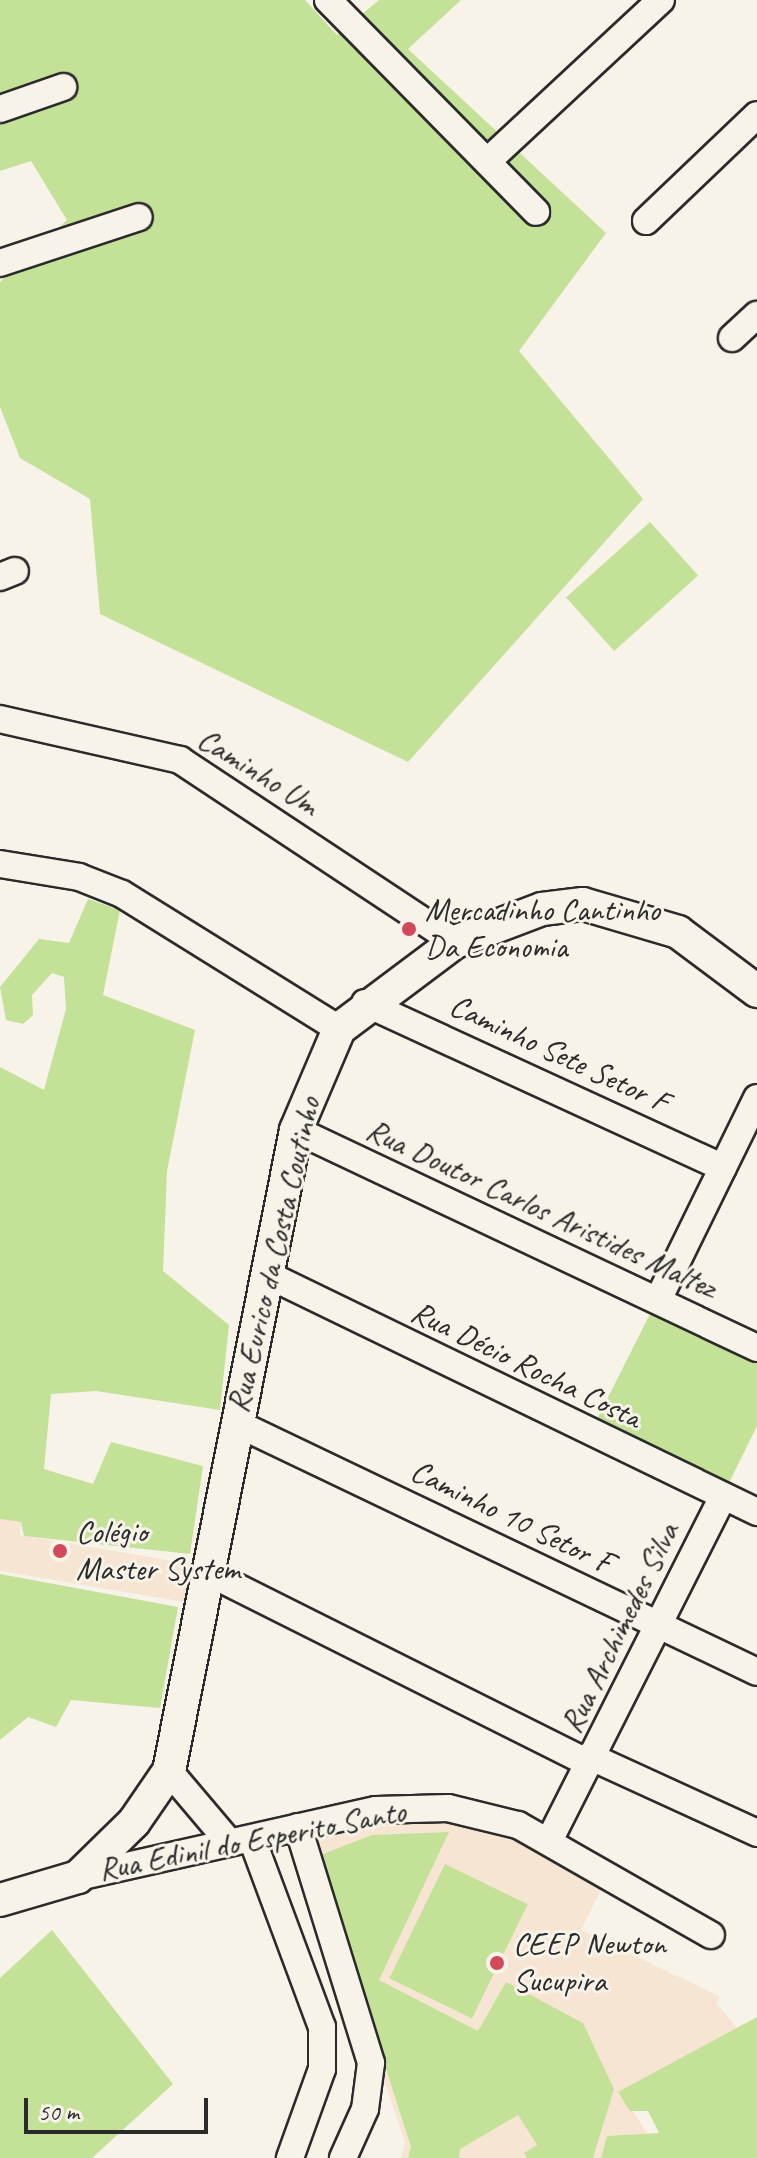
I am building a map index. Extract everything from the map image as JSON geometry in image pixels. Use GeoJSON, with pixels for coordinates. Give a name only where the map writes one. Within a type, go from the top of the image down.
{"type":"FeatureCollection","features":[{"type":"Feature","properties":{"kind":"street"},"geometry":{"type":"LineString","coordinates":[[328,0],[491,158],[536,212]]}},
{"type":"Feature","properties":{"kind":"street"},"geometry":{"type":"LineString","coordinates":[[491,158],[661,0]]}},
{"type":"Feature","properties":{"kind":"street"},"geometry":{"type":"LineString","coordinates":[[0,109],[63,87]]}},
{"type":"Feature","properties":{"kind":"street"},"geometry":{"type":"LineString","coordinates":[[646,221],[757,115]]}},
{"type":"Feature","properties":{"kind":"street"},"geometry":{"type":"LineString","coordinates":[[0,263],[139,217]]}},
{"type":"Feature","properties":{"kind":"street"},"geometry":{"type":"LineString","coordinates":[[732,338],[757,315]]}},
{"type":"Feature","properties":{"kind":"street","name":"Caminho Um"},"geometry":{"type":"LineString","coordinates":[[0,719],[180,760],[455,942]]}},
{"type":"Feature","properties":{"kind":"street"},"geometry":{"type":"LineString","coordinates":[[0,864],[79,877],[146,906],[339,1029]]}},
{"type":"Feature","properties":{"kind":"street","name":"Rua Eurico da Costa Coutinho"},"geometry":{"type":"LineString","coordinates":[[78,1877],[134,1822],[169,1771],[211,1574],[236,1423],[296,1130],[339,1029],[365,1003],[455,942],[542,909],[623,911],[678,932],[757,991]]}},
{"type":"Feature","properties":{"kind":"street","name":"Caminho Sete Setor F"},"geometry":{"type":"LineString","coordinates":[[365,1003],[723,1168]]}},
{"type":"Feature","properties":{"kind":"street"},"geometry":{"type":"LineString","coordinates":[[658,1300],[757,1098]]}},
{"type":"Feature","properties":{"kind":"street","name":"Rua Doutor Carlos Aristides Maltez"},"geometry":{"type":"LineString","coordinates":[[296,1130],[757,1348]]}},
{"type":"Feature","properties":{"kind":"street","name":"Rua Décio Rocha Costa"},"geometry":{"type":"LineString","coordinates":[[266,1274],[757,1512]]}},
{"type":"Feature","properties":{"kind":"street","name":"Caminho 10 Setor F"},"geometry":{"type":"LineString","coordinates":[[236,1423],[757,1672]]}},
{"type":"Feature","properties":{"kind":"street","name":"Rua Archimedes Silva"},"geometry":{"type":"LineString","coordinates":[[587,1759],[723,1497]]}},
{"type":"Feature","properties":{"kind":"street","name":"Rua Archimedes Silva"},"geometry":{"type":"LineString","coordinates":[[211,1574],[587,1759],[757,1833]]}},
{"type":"Feature","properties":{"kind":"street"},"geometry":{"type":"LineString","coordinates":[[549,1841],[587,1759]]}},
{"type":"Feature","properties":{"kind":"street"},"geometry":{"type":"LineString","coordinates":[[169,1771],[241,1840],[322,2027],[322,2069],[290,2158]]}},
{"type":"Feature","properties":{"kind":"street","name":"Rua Edinil do Esperito Santo"},"geometry":{"type":"LineString","coordinates":[[0,1900],[78,1877],[376,1810],[448,1808],[549,1841],[711,1935]]}},
{"type":"Feature","properties":{"kind":"street"},"geometry":{"type":"LineString","coordinates":[[298,1827],[371,2063],[365,2109],[343,2158]]}},
{"type":"Feature","properties":{"kind":"shaded area","name":"Colégio Master System"},"geometry":{"type":"Polygon","coordinates":[[[0,1519],[21,1522],[20,1535],[191,1564],[185,1602],[0,1571],[0,1519]]]}},
{"type":"Feature","properties":{"kind":"shaded area","name":"CEEP Newton Sucupira"},"geometry":{"type":"Polygon","coordinates":[[[450,1820],[549,1843],[608,1876],[581,1930],[719,1996],[717,2004],[745,2037],[626,2099],[662,2158],[401,2158],[405,2142],[303,1841],[382,1821],[450,1820]]]}},
{"type":"Feature","properties":{"kind":"green space"},"geometry":{"type":"Polygon","coordinates":[[[0,0],[305,0],[337,35],[379,0],[461,0],[408,49],[606,233],[519,351],[643,499],[408,762],[100,614],[90,499],[20,458],[0,407],[0,282],[67,220],[31,161],[0,171],[0,0]]]}},
{"type":"Feature","properties":{"kind":"green space"},"geometry":{"type":"Polygon","coordinates":[[[650,522],[698,576],[614,651],[566,598],[650,522]]]}},
{"type":"Feature","properties":{"kind":"green space"},"geometry":{"type":"Polygon","coordinates":[[[88,899],[120,910],[103,995],[195,1030],[167,1171],[163,1271],[229,1325],[220,1410],[96,1391],[51,1394],[44,1469],[93,1484],[111,1442],[203,1466],[190,1554],[24,1536],[21,1522],[0,1519],[0,1067],[44,1090],[66,1009],[64,977],[52,973],[32,995],[33,1015],[23,1024],[6,1020],[0,987],[39,939],[69,943],[88,899]]]}},
{"type":"Feature","properties":{"kind":"green space"},"geometry":{"type":"Polygon","coordinates":[[[656,1302],[757,1353],[757,1426],[721,1499],[590,1433],[656,1302]]]}},
{"type":"Feature","properties":{"kind":"green space"},"geometry":{"type":"Polygon","coordinates":[[[0,1574],[178,1607],[160,1708],[71,1700],[56,1727],[28,1717],[0,1740],[0,1574]]]}},
{"type":"Feature","properties":{"kind":"green space"},"geometry":{"type":"Polygon","coordinates":[[[449,1832],[379,1980],[478,2031],[506,1982],[583,2023],[614,2089],[593,2158],[527,2158],[524,2153],[537,2145],[518,2115],[460,2149],[459,2158],[408,2158],[411,2147],[318,1856],[372,1835],[449,1832]]]}},
{"type":"Feature","properties":{"kind":"green space"},"geometry":{"type":"Polygon","coordinates":[[[445,1864],[528,1904],[472,2018],[389,1978],[445,1864]]]}},
{"type":"Feature","properties":{"kind":"green space"},"geometry":{"type":"Polygon","coordinates":[[[52,1930],[173,2084],[92,2158],[0,2158],[0,1978],[52,1930]]]}},
{"type":"Feature","properties":{"kind":"green space"},"geometry":{"type":"Polygon","coordinates":[[[757,2017],[757,2158],[601,2158],[607,2136],[659,2133],[648,2111],[630,2111],[618,2092],[757,2017]]]}},
{"type":"Feature","properties":{"kind":"place","name":"Mercadinho Cantinho Da Economia"},"geometry":{"type":"Point","coordinates":[409,929]}},
{"type":"Feature","properties":{"kind":"place","name":"Colégio Master System"},"geometry":{"type":"Point","coordinates":[60,1551]}},
{"type":"Feature","properties":{"kind":"place","name":"CEEP Newton Sucupira"},"geometry":{"type":"Point","coordinates":[497,1963]}}]}
